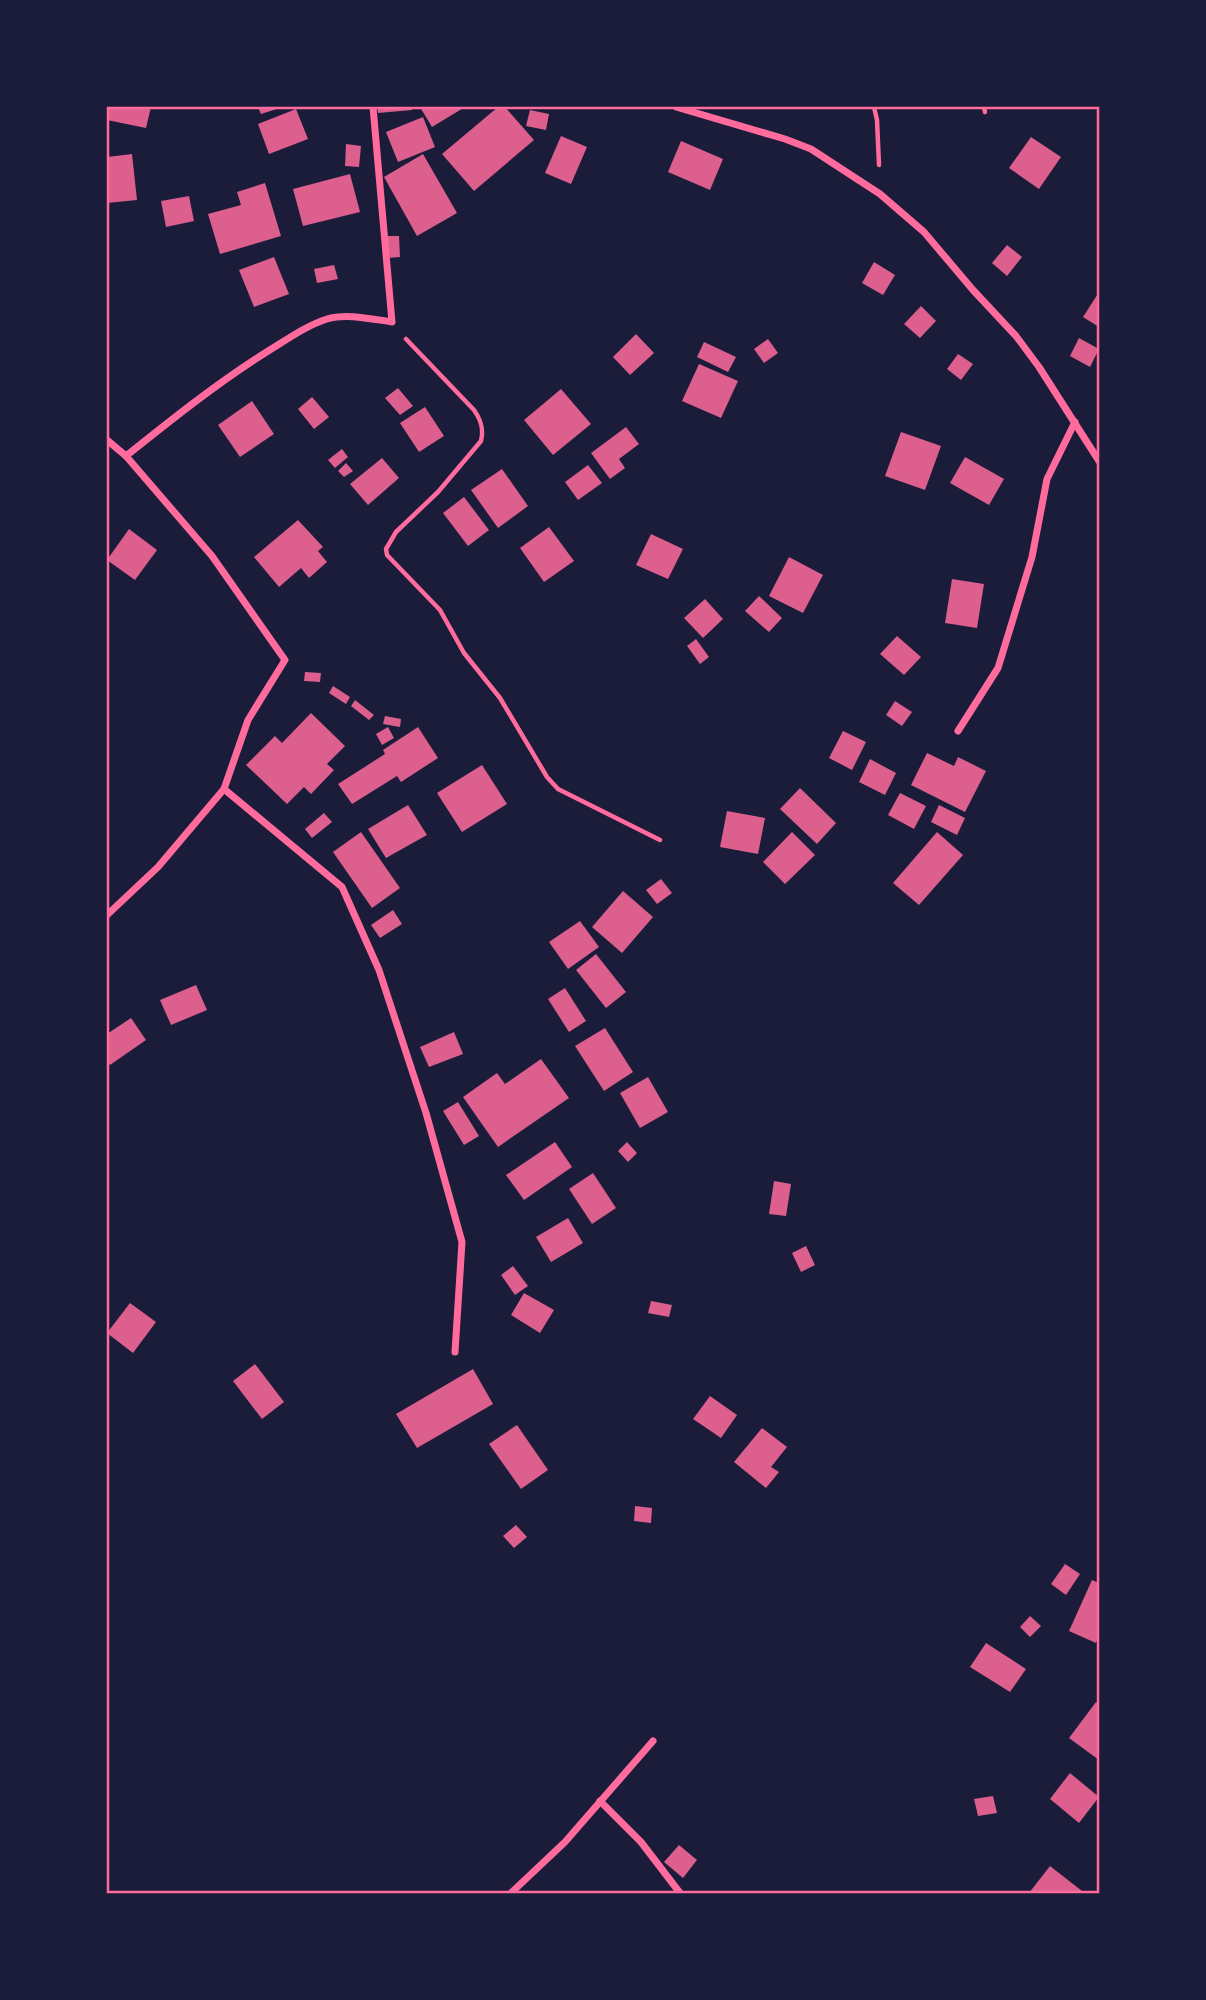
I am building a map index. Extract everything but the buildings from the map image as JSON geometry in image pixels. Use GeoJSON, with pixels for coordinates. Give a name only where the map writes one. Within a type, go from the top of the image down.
{"type":"FeatureCollection","features":[{"type":"Feature","properties":{"kind":"street"},"geometry":{"type":"LineString","coordinates":[[126,456],[178,414],[290,337],[329,318],[358,317],[392,322],[373,107]]}},
{"type":"Feature","properties":{"kind":"street"},"geometry":{"type":"LineString","coordinates":[[676,107],[811,149],[880,194],[924,232],[1016,336],[1099,461]]}},
{"type":"Feature","properties":{"kind":"street"},"geometry":{"type":"LineString","coordinates":[[958,732],[998,668],[1032,557],[1047,479],[1075,422]]}},
{"type":"Feature","properties":{"kind":"street"},"geometry":{"type":"LineString","coordinates":[[107,440],[126,456],[212,556],[285,660],[248,720],[224,789],[158,867],[107,915]]}},
{"type":"Feature","properties":{"kind":"street"},"geometry":{"type":"LineString","coordinates":[[224,789],[342,887],[379,970],[426,1113],[462,1242],[456,1352]]}},
{"type":"Feature","properties":{"kind":"street"},"geometry":{"type":"LineString","coordinates":[[510,1893],[565,1842],[653,1741]]}},
{"type":"Feature","properties":{"kind":"street"},"geometry":{"type":"LineString","coordinates":[[600,1801],[640,1842],[680,1893]]}},
{"type":"Feature","properties":{"kind":"path"},"geometry":{"type":"LineString","coordinates":[[874,107],[880,194]]}},
{"type":"Feature","properties":{"kind":"path"},"geometry":{"type":"LineString","coordinates":[[392,322],[474,410],[483,428],[481,441],[438,492],[397,532],[386,549],[387,555],[440,610],[464,653],[500,698],[547,777],[558,789],[660,840]]}}]}
